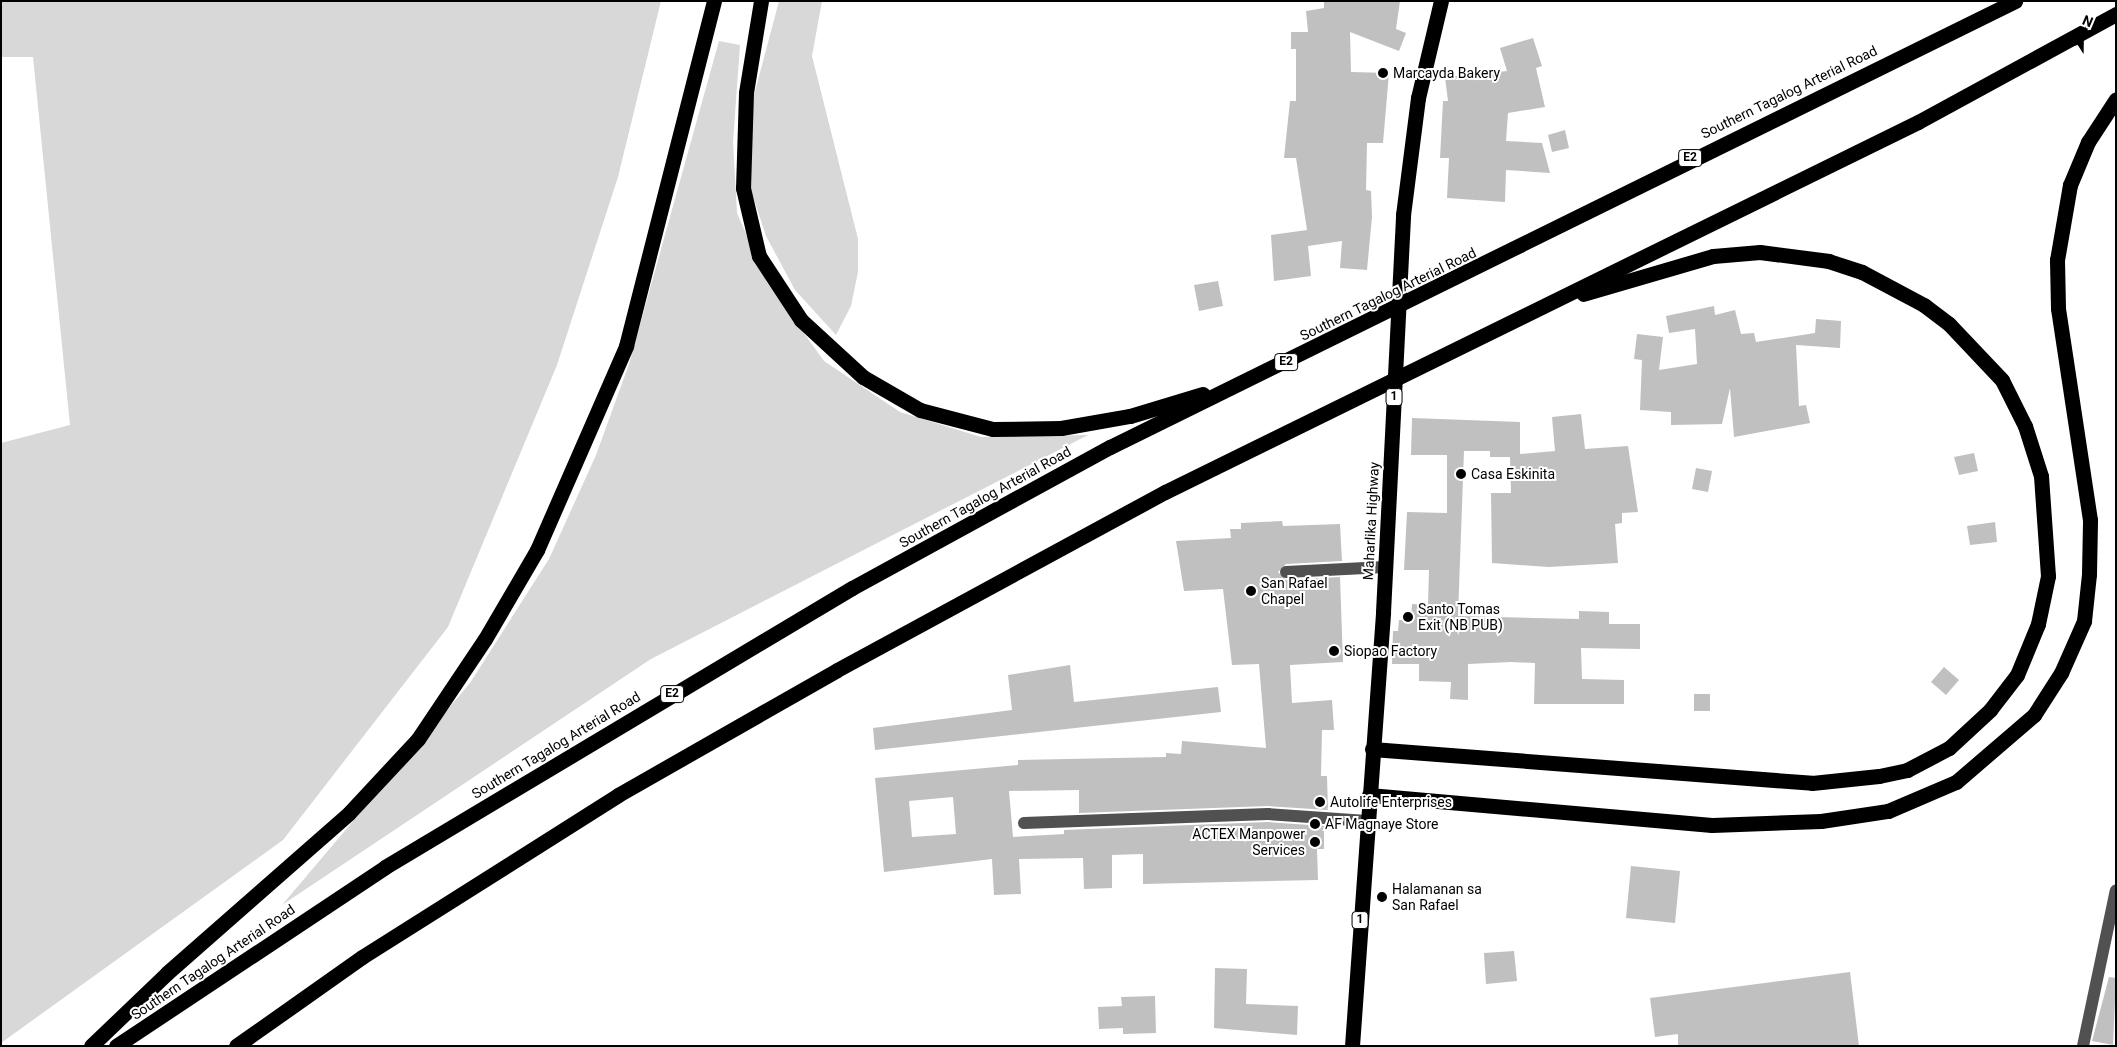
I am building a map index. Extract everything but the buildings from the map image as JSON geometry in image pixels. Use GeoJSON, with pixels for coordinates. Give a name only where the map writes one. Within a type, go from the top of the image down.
{"type":"FeatureCollection","features":[{"type":"Feature","properties":{"kind":"highway"},"geometry":{"type":"LineString","coordinates":[[91,1046],[166,973],[348,813],[418,739],[485,639],[537,550],[626,346],[714,1]]}},
{"type":"Feature","properties":{"kind":"highway"},"geometry":{"type":"LineString","coordinates":[[761,1],[746,93],[744,188],[760,256],[801,320],[863,378],[920,410],[993,430],[1060,428],[1130,416],[1250,380]]}},
{"type":"Feature","properties":{"kind":"highway","name":"Maharlika Highway"},"geometry":{"type":"LineString","coordinates":[[1352,1046],[1385,567],[1403,215],[1418,98],[1442,1]]}},
{"type":"Feature","properties":{"kind":"highway","name":"Southern Tagalog Arterial Road"},"geometry":{"type":"LineString","coordinates":[[116,1046],[385,867],[852,588],[1110,447],[1472,272],[1635,184],[2015,1]]}},
{"type":"Feature","properties":{"kind":"highway"},"geometry":{"type":"LineString","coordinates":[[236,1046],[362,957],[618,795],[1165,492],[1944,108],[2116,14]]}},
{"type":"Feature","properties":{"kind":"highway"},"geometry":{"type":"LineString","coordinates":[[1369,795],[1712,825],[1821,821],[1888,811],[1956,782],[2034,715],[2061,673],[2084,621],[2089,574],[2090,520],[2058,308],[2057,260],[2070,185],[2088,142],[2116,99]]}},
{"type":"Feature","properties":{"kind":"highway"},"geometry":{"type":"LineString","coordinates":[[1372,749],[1812,783],[1879,776],[1928,761],[1969,732],[2016,675],[2038,624],[2048,576],[2047,522],[2041,476],[2025,426],[2002,380],[1973,347],[1924,305],[1890,284],[1829,261],[1760,252],[1713,256],[1543,306]]}},
{"type":"Feature","properties":{"kind":"street"},"geometry":{"type":"LineString","coordinates":[[1286,572],[1385,567]]}},
{"type":"Feature","properties":{"kind":"street"},"geometry":{"type":"LineString","coordinates":[[1024,823],[1268,814],[1367,821]]}},
{"type":"Feature","properties":{"kind":"street"},"geometry":{"type":"LineString","coordinates":[[2083,1046],[2116,890]]}},
{"type":"Feature","properties":{"kind":"shaded area"},"geometry":{"type":"Polygon","coordinates":[[[1,1],[661,1],[618,177],[557,365],[448,627],[283,840],[1,1043],[1,443],[70,425],[33,57],[1,57],[1,1]]]}},
{"type":"Feature","properties":{"kind":"shaded area"},"geometry":{"type":"Polygon","coordinates":[[[779,1],[822,1],[812,56],[858,239],[858,272],[851,306],[836,335],[795,290],[766,236],[750,187],[747,137],[754,95],[779,1]]]}},
{"type":"Feature","properties":{"kind":"shaded area"},"geometry":{"type":"Polygon","coordinates":[[[719,41],[740,45],[733,142],[737,213],[767,282],[824,361],[900,412],[981,437],[1088,435],[651,659],[282,905],[470,683],[549,559],[596,455],[629,364],[719,41]]]}},
{"type":"Feature","properties":{"kind":"place","name":"Marcayda Bakery"},"geometry":{"type":"Point","coordinates":[1383,73]}},
{"type":"Feature","properties":{"kind":"place","name":"Casa Eskinita"},"geometry":{"type":"Point","coordinates":[1461,474]}},
{"type":"Feature","properties":{"kind":"place","name":"San Rafael Chapel"},"geometry":{"type":"Point","coordinates":[1251,591]}},
{"type":"Feature","properties":{"kind":"place","name":"Santo Tomas Exit (NB PUB)"},"geometry":{"type":"Point","coordinates":[1408,617]}},
{"type":"Feature","properties":{"kind":"place","name":"Siopao Factory"},"geometry":{"type":"Point","coordinates":[1334,651]}},
{"type":"Feature","properties":{"kind":"place","name":"Autolife Enterprises"},"geometry":{"type":"Point","coordinates":[1320,802]}},
{"type":"Feature","properties":{"kind":"place","name":"AF Magnaye Store"},"geometry":{"type":"Point","coordinates":[1315,824]}},
{"type":"Feature","properties":{"kind":"place","name":"ACTEX Manpower Services"},"geometry":{"type":"Point","coordinates":[1315,842]}},
{"type":"Feature","properties":{"kind":"place","name":"Halamanan sa San Rafael"},"geometry":{"type":"Point","coordinates":[1382,897]}}]}
